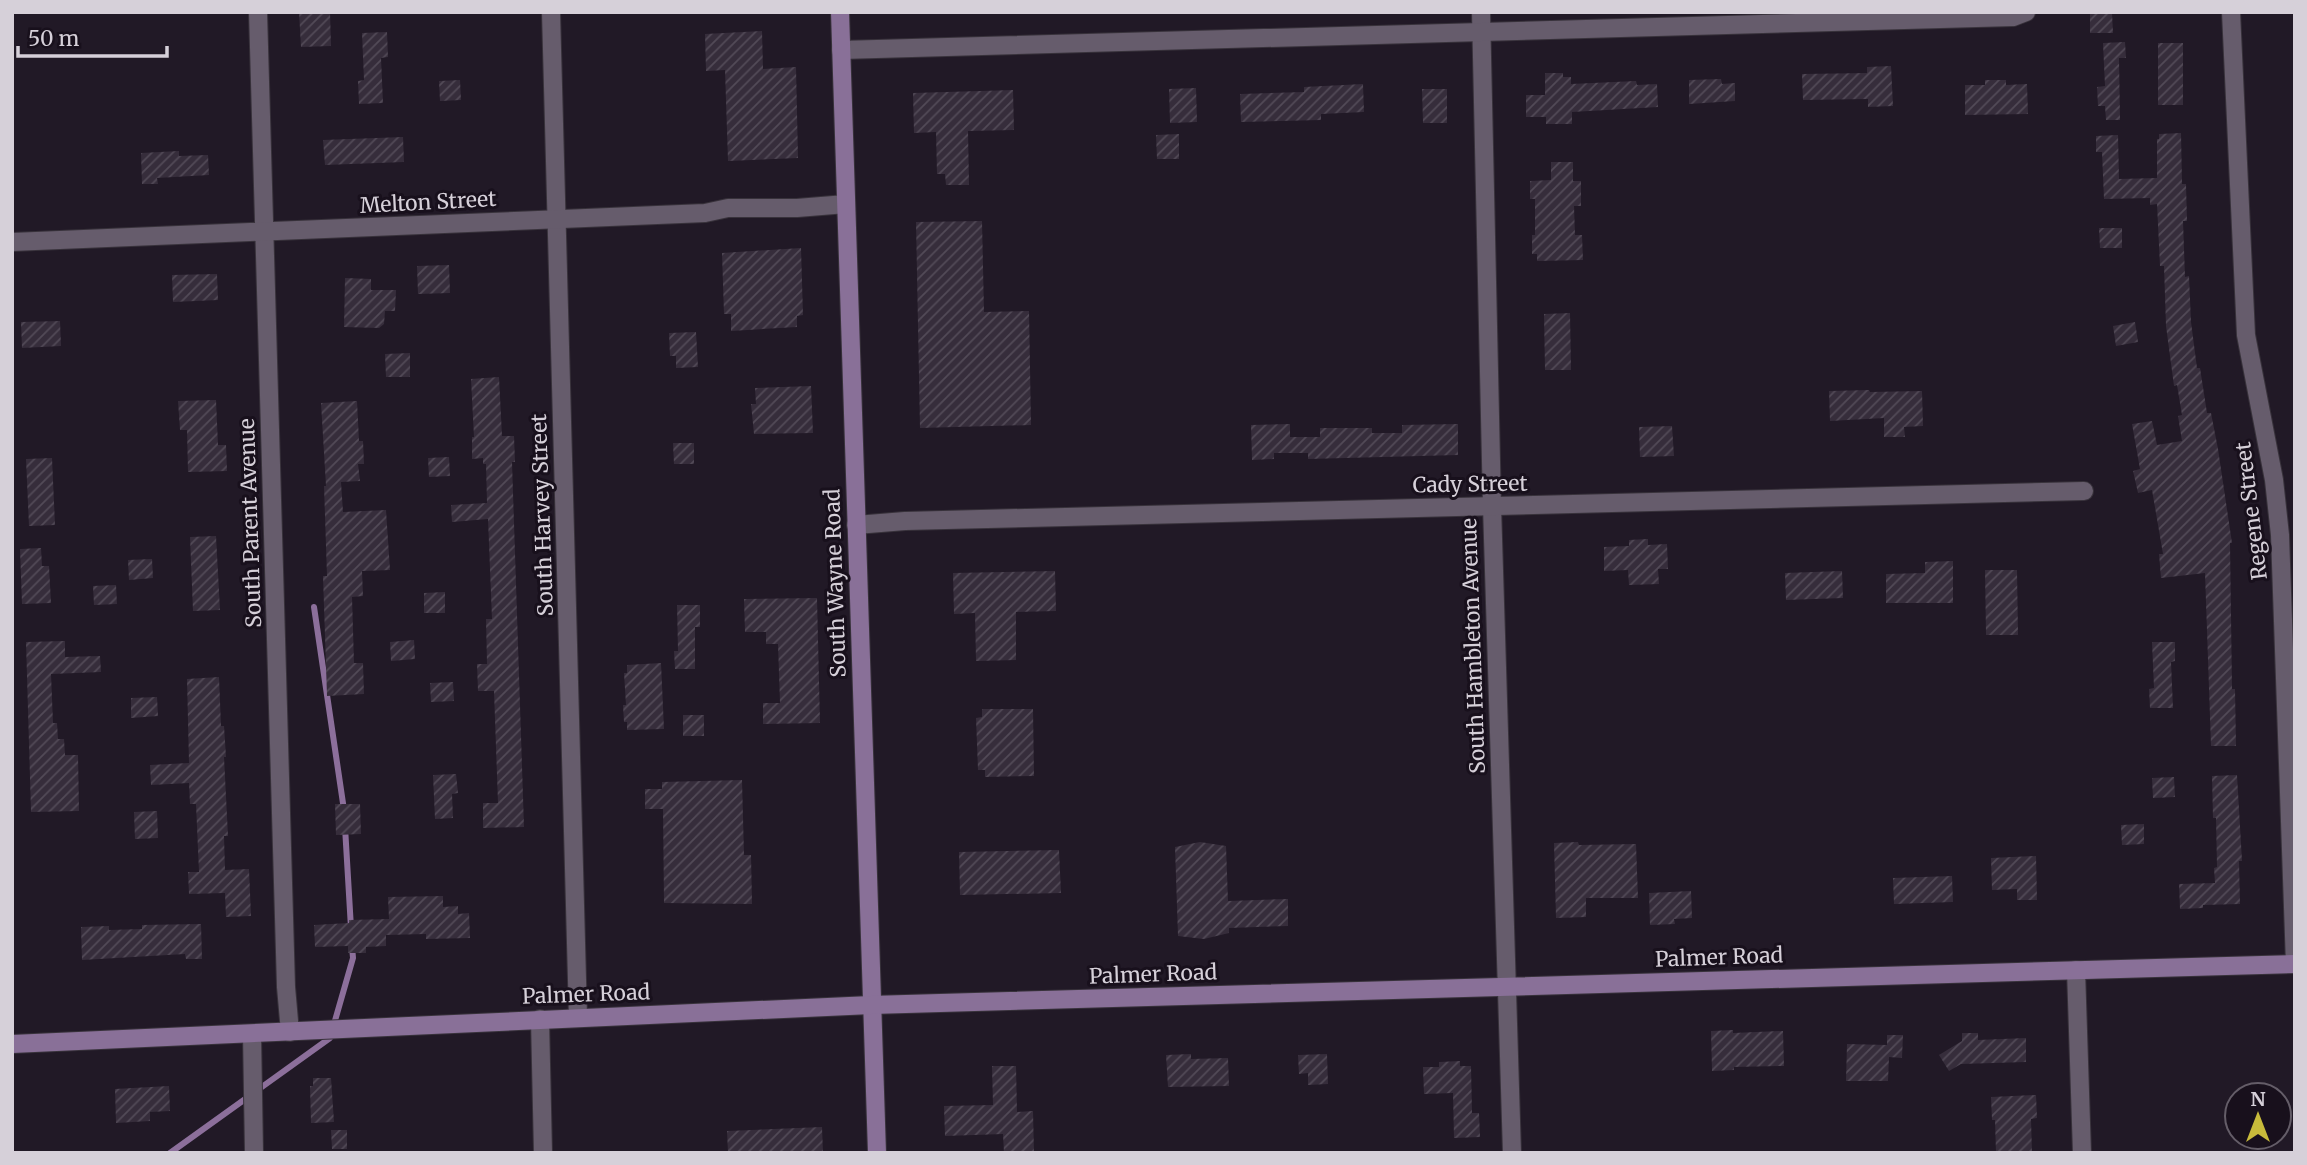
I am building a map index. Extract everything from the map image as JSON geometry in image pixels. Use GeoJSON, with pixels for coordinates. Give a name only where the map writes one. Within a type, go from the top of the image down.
{"type":"FeatureCollection","features":[{"type":"Feature","properties":{"kind":"street","name":"South Parent Avenue"},"geometry":{"type":"LineString","coordinates":[[258,12],[286,987],[290,1031]]}},
{"type":"Feature","properties":{"kind":"street","name":"South Harvey Street"},"geometry":{"type":"LineString","coordinates":[[551,12],[578,1017]]}},
{"type":"Feature","properties":{"kind":"street","name":"South Wayne Road"},"geometry":{"type":"LineString","coordinates":[[840,12],[877,1153]]}},
{"type":"Feature","properties":{"kind":"street","name":"South Hambleton Avenue"},"geometry":{"type":"LineString","coordinates":[[1481,12],[1492,506],[1512,1153]]}},
{"type":"Feature","properties":{"kind":"street"},"geometry":{"type":"LineString","coordinates":[[841,50],[2013,17],[2026,12]]}},
{"type":"Feature","properties":{"kind":"street","name":"Regene Street"},"geometry":{"type":"LineString","coordinates":[[2231,12],[2246,335],[2272,469],[2280,535],[2295,964]]}},
{"type":"Feature","properties":{"kind":"street","name":"Melton Street"},"geometry":{"type":"LineString","coordinates":[[12,242],[705,214],[728,208],[797,208],[846,204]]}},
{"type":"Feature","properties":{"kind":"street","name":"Cady Street"},"geometry":{"type":"LineString","coordinates":[[856,525],[959,520],[2084,491]]}},
{"type":"Feature","properties":{"kind":"street","name":"Palmer Road"},"geometry":{"type":"LineString","coordinates":[[12,1044],[871,1005],[2295,964]]}},
{"type":"Feature","properties":{"kind":"street"},"geometry":{"type":"LineString","coordinates":[[2076,970],[2082,1153]]}},
{"type":"Feature","properties":{"kind":"street"},"geometry":{"type":"LineString","coordinates":[[540,1019],[543,1153]]}},
{"type":"Feature","properties":{"kind":"street"},"geometry":{"type":"LineString","coordinates":[[252,1034],[254,1153]]}},
{"type":"Feature","properties":{"kind":"building"},"geometry":{"type":"Polygon","coordinates":[[[299,12],[330,12],[331,46],[301,47],[299,12]]]}},
{"type":"Feature","properties":{"kind":"building"},"geometry":{"type":"Polygon","coordinates":[[[2112,13],[2113,33],[2090,33],[2090,14],[2112,13]]]}},
{"type":"Feature","properties":{"kind":"building"},"geometry":{"type":"Polygon","coordinates":[[[762,31],[763,69],[796,67],[798,158],[728,161],[725,70],[706,71],[705,34],[762,31]]]}},
{"type":"Feature","properties":{"kind":"building"},"geometry":{"type":"Polygon","coordinates":[[[387,32],[388,57],[381,58],[383,103],[359,104],[358,81],[364,80],[362,33],[387,32]]]}},
{"type":"Feature","properties":{"kind":"building"},"geometry":{"type":"Polygon","coordinates":[[[2125,42],[2126,58],[2119,58],[2120,120],[2106,120],[2105,106],[2098,106],[2097,87],[2105,86],[2103,43],[2125,42]]]}},
{"type":"Feature","properties":{"kind":"building"},"geometry":{"type":"Polygon","coordinates":[[[2158,43],[2183,43],[2183,105],[2158,105],[2158,43]]]}},
{"type":"Feature","properties":{"kind":"building"},"geometry":{"type":"Polygon","coordinates":[[[1891,66],[1893,106],[1868,107],[1868,99],[1803,100],[1802,74],[1867,73],[1867,67],[1891,66]]]}},
{"type":"Feature","properties":{"kind":"building"},"geometry":{"type":"Polygon","coordinates":[[[1545,73],[1563,73],[1563,77],[1571,77],[1571,84],[1636,81],[1637,85],[1657,84],[1658,107],[1572,112],[1572,124],[1546,124],[1546,117],[1526,117],[1526,95],[1545,95],[1545,73]]]}},
{"type":"Feature","properties":{"kind":"building"},"geometry":{"type":"Polygon","coordinates":[[[1721,79],[1722,84],[1735,83],[1735,101],[1689,104],[1689,80],[1721,79]]]}},
{"type":"Feature","properties":{"kind":"building"},"geometry":{"type":"Polygon","coordinates":[[[460,80],[461,100],[440,101],[439,81],[460,80]]]}},
{"type":"Feature","properties":{"kind":"building"},"geometry":{"type":"Polygon","coordinates":[[[1985,80],[2006,80],[2006,85],[2027,84],[2028,114],[1965,115],[1965,85],[1985,85],[1985,80]]]}},
{"type":"Feature","properties":{"kind":"building"},"geometry":{"type":"Polygon","coordinates":[[[1363,84],[1364,112],[1321,114],[1321,120],[1241,122],[1240,94],[1304,92],[1304,87],[1363,84]]]}},
{"type":"Feature","properties":{"kind":"building"},"geometry":{"type":"Polygon","coordinates":[[[1196,88],[1197,122],[1170,123],[1169,89],[1196,88]]]}},
{"type":"Feature","properties":{"kind":"building"},"geometry":{"type":"Polygon","coordinates":[[[1422,89],[1447,89],[1447,123],[1423,123],[1422,89]]]}},
{"type":"Feature","properties":{"kind":"building"},"geometry":{"type":"Polygon","coordinates":[[[1013,90],[1014,130],[968,131],[969,185],[946,185],[945,174],[937,174],[936,132],[914,133],[913,93],[1013,90]]]}},
{"type":"Feature","properties":{"kind":"building"},"geometry":{"type":"Polygon","coordinates":[[[2181,133],[2182,184],[2186,184],[2187,221],[2183,221],[2185,277],[2189,276],[2197,368],[2200,368],[2207,413],[2211,413],[2232,543],[2232,689],[2235,689],[2236,746],[2211,746],[2205,573],[2161,578],[2159,554],[2163,554],[2152,490],[2138,493],[2133,471],[2140,469],[2132,424],[2152,421],[2157,445],[2182,441],[2178,416],[2182,415],[2177,385],[2174,386],[2166,326],[2164,266],[2160,266],[2157,204],[2150,205],[2150,198],[2104,199],[2102,152],[2096,152],[2096,136],[2118,135],[2119,179],[2157,178],[2159,134],[2181,133]]]}},
{"type":"Feature","properties":{"kind":"building"},"geometry":{"type":"Polygon","coordinates":[[[1179,134],[1179,159],[1157,159],[1156,135],[1179,134]]]}},
{"type":"Feature","properties":{"kind":"building"},"geometry":{"type":"Polygon","coordinates":[[[403,137],[404,162],[325,165],[323,140],[403,137]]]}},
{"type":"Feature","properties":{"kind":"building"},"geometry":{"type":"Polygon","coordinates":[[[179,151],[179,156],[208,155],[209,175],[157,178],[158,184],[142,184],[141,153],[179,151]]]}},
{"type":"Feature","properties":{"kind":"building"},"geometry":{"type":"Polygon","coordinates":[[[1551,162],[1573,162],[1573,181],[1581,181],[1581,206],[1574,206],[1575,235],[1582,235],[1583,260],[1537,261],[1537,254],[1532,254],[1535,199],[1530,199],[1530,181],[1551,180],[1551,162]]]}},
{"type":"Feature","properties":{"kind":"building"},"geometry":{"type":"Polygon","coordinates":[[[982,221],[984,312],[1029,311],[1031,425],[920,428],[916,222],[982,221]]]}},
{"type":"Feature","properties":{"kind":"building"},"geometry":{"type":"Polygon","coordinates":[[[2099,228],[2122,228],[2122,248],[2100,248],[2099,228]]]}},
{"type":"Feature","properties":{"kind":"building"},"geometry":{"type":"Polygon","coordinates":[[[801,248],[803,315],[797,316],[797,327],[731,331],[731,314],[724,314],[722,253],[801,248]]]}},
{"type":"Feature","properties":{"kind":"building"},"geometry":{"type":"Polygon","coordinates":[[[449,265],[450,293],[418,294],[417,266],[449,265]]]}},
{"type":"Feature","properties":{"kind":"building"},"geometry":{"type":"Polygon","coordinates":[[[217,274],[218,300],[173,302],[172,275],[217,274]]]}},
{"type":"Feature","properties":{"kind":"building"},"geometry":{"type":"Polygon","coordinates":[[[345,278],[371,279],[371,290],[396,290],[395,311],[385,311],[384,324],[379,328],[344,327],[345,278]]]}},
{"type":"Feature","properties":{"kind":"building"},"geometry":{"type":"Polygon","coordinates":[[[1570,313],[1571,370],[1545,370],[1544,314],[1570,313]]]}},
{"type":"Feature","properties":{"kind":"building"},"geometry":{"type":"Polygon","coordinates":[[[60,321],[61,346],[22,348],[21,322],[60,321]]]}},
{"type":"Feature","properties":{"kind":"building"},"geometry":{"type":"Polygon","coordinates":[[[2135,322],[2138,342],[2116,346],[2113,326],[2135,322]]]}},
{"type":"Feature","properties":{"kind":"building"},"geometry":{"type":"Polygon","coordinates":[[[696,332],[698,367],[676,368],[676,356],[670,356],[669,333],[696,332]]]}},
{"type":"Feature","properties":{"kind":"building"},"geometry":{"type":"Polygon","coordinates":[[[410,353],[410,377],[386,377],[385,354],[410,353]]]}},
{"type":"Feature","properties":{"kind":"building"},"geometry":{"type":"Polygon","coordinates":[[[499,377],[502,436],[514,436],[515,462],[512,462],[524,827],[483,828],[483,803],[498,803],[494,691],[478,691],[477,664],[487,664],[486,619],[492,619],[488,519],[452,522],[451,505],[487,503],[486,464],[483,464],[483,458],[472,459],[474,437],[471,379],[499,377]]]}},
{"type":"Feature","properties":{"kind":"building"},"geometry":{"type":"Polygon","coordinates":[[[811,386],[813,433],[754,434],[751,404],[756,404],[755,388],[811,386]]]}},
{"type":"Feature","properties":{"kind":"building"},"geometry":{"type":"Polygon","coordinates":[[[1829,391],[1922,391],[1923,426],[1904,427],[1905,437],[1884,437],[1884,418],[1830,421],[1829,391]]]}},
{"type":"Feature","properties":{"kind":"building"},"geometry":{"type":"Polygon","coordinates":[[[216,400],[218,445],[226,445],[227,471],[188,472],[187,430],[180,430],[178,401],[216,400]]]}},
{"type":"Feature","properties":{"kind":"building"},"geometry":{"type":"Polygon","coordinates":[[[357,401],[359,441],[363,441],[364,464],[358,464],[360,481],[341,482],[343,512],[386,510],[390,570],[362,571],[363,596],[352,597],[354,663],[363,663],[364,694],[327,696],[323,576],[327,576],[326,486],[321,403],[357,401]]]}},
{"type":"Feature","properties":{"kind":"building"},"geometry":{"type":"Polygon","coordinates":[[[1290,424],[1290,437],[1320,437],[1320,428],[1372,428],[1372,433],[1402,433],[1402,425],[1458,424],[1458,455],[1308,459],[1308,453],[1274,453],[1274,459],[1252,460],[1251,425],[1290,424]]]}},
{"type":"Feature","properties":{"kind":"building"},"geometry":{"type":"Polygon","coordinates":[[[1672,426],[1674,456],[1640,457],[1639,427],[1672,426]]]}},
{"type":"Feature","properties":{"kind":"building"},"geometry":{"type":"Polygon","coordinates":[[[673,443],[694,443],[694,464],[674,464],[673,443]]]}},
{"type":"Feature","properties":{"kind":"building"},"geometry":{"type":"Polygon","coordinates":[[[449,457],[450,476],[429,477],[428,458],[449,457]]]}},
{"type":"Feature","properties":{"kind":"building"},"geometry":{"type":"Polygon","coordinates":[[[52,458],[55,525],[29,526],[26,459],[52,458]]]}},
{"type":"Feature","properties":{"kind":"building"},"geometry":{"type":"Polygon","coordinates":[[[216,536],[220,610],[193,611],[190,537],[216,536]]]}},
{"type":"Feature","properties":{"kind":"building"},"geometry":{"type":"Polygon","coordinates":[[[1648,539],[1648,545],[1667,544],[1668,569],[1658,569],[1659,584],[1629,585],[1628,570],[1604,571],[1604,547],[1629,546],[1629,540],[1648,539]]]}},
{"type":"Feature","properties":{"kind":"building"},"geometry":{"type":"Polygon","coordinates":[[[41,548],[42,566],[49,566],[51,603],[22,604],[20,549],[41,548]]]}},
{"type":"Feature","properties":{"kind":"building"},"geometry":{"type":"Polygon","coordinates":[[[152,559],[153,578],[129,580],[128,560],[152,559]]]}},
{"type":"Feature","properties":{"kind":"building"},"geometry":{"type":"Polygon","coordinates":[[[1953,561],[1953,603],[1886,603],[1886,574],[1925,573],[1925,562],[1953,561]]]}},
{"type":"Feature","properties":{"kind":"building"},"geometry":{"type":"Polygon","coordinates":[[[1985,570],[2017,570],[2018,635],[1986,635],[1985,570]]]}},
{"type":"Feature","properties":{"kind":"building"},"geometry":{"type":"Polygon","coordinates":[[[1055,571],[1056,611],[1016,612],[1016,660],[976,661],[975,613],[954,614],[953,573],[1055,571]]]}},
{"type":"Feature","properties":{"kind":"building"},"geometry":{"type":"Polygon","coordinates":[[[1842,571],[1843,598],[1786,600],[1785,573],[1842,571]]]}},
{"type":"Feature","properties":{"kind":"building"},"geometry":{"type":"Polygon","coordinates":[[[116,585],[117,604],[94,605],[93,586],[116,585]]]}},
{"type":"Feature","properties":{"kind":"building"},"geometry":{"type":"Polygon","coordinates":[[[445,592],[445,613],[424,613],[424,593],[445,592]]]}},
{"type":"Feature","properties":{"kind":"building"},"geometry":{"type":"Polygon","coordinates":[[[817,598],[820,723],[763,724],[763,703],[780,703],[778,644],[766,644],[766,632],[745,632],[744,599],[817,598]]]}},
{"type":"Feature","properties":{"kind":"building"},"geometry":{"type":"Polygon","coordinates":[[[677,605],[700,605],[700,627],[695,627],[695,669],[675,669],[674,651],[678,651],[677,605]]]}},
{"type":"Feature","properties":{"kind":"building"},"geometry":{"type":"Polygon","coordinates":[[[414,640],[415,659],[391,661],[390,642],[414,640]]]}},
{"type":"Feature","properties":{"kind":"building"},"geometry":{"type":"Polygon","coordinates":[[[65,641],[65,657],[100,656],[101,672],[51,674],[53,723],[57,723],[58,739],[64,739],[65,755],[78,755],[79,811],[31,812],[26,642],[65,641]]]}},
{"type":"Feature","properties":{"kind":"building"},"geometry":{"type":"Polygon","coordinates":[[[2152,642],[2175,642],[2175,661],[2171,662],[2173,708],[2150,708],[2149,689],[2154,688],[2152,642]]]}},
{"type":"Feature","properties":{"kind":"building"},"geometry":{"type":"Polygon","coordinates":[[[661,663],[664,729],[627,730],[623,705],[626,705],[624,673],[627,673],[627,665],[661,663]]]}},
{"type":"Feature","properties":{"kind":"building"},"geometry":{"type":"Polygon","coordinates":[[[219,677],[221,726],[224,726],[226,757],[228,836],[224,836],[225,870],[249,869],[251,916],[226,917],[225,893],[189,894],[188,872],[199,872],[196,804],[190,804],[189,783],[151,785],[150,765],[189,763],[187,679],[219,677]]]}},
{"type":"Feature","properties":{"kind":"building"},"geometry":{"type":"Polygon","coordinates":[[[453,682],[454,701],[431,702],[430,683],[453,682]]]}},
{"type":"Feature","properties":{"kind":"building"},"geometry":{"type":"Polygon","coordinates":[[[157,697],[158,716],[131,718],[131,698],[157,697]]]}},
{"type":"Feature","properties":{"kind":"building"},"geometry":{"type":"Polygon","coordinates":[[[982,709],[1033,709],[1034,776],[985,777],[985,770],[978,770],[976,718],[982,717],[982,709]]]}},
{"type":"Feature","properties":{"kind":"building"},"geometry":{"type":"Polygon","coordinates":[[[683,715],[704,715],[704,736],[683,736],[683,715]]]}},
{"type":"Feature","properties":{"kind":"building"},"geometry":{"type":"Polygon","coordinates":[[[456,774],[458,793],[452,794],[453,818],[435,819],[433,775],[456,774]]]}},
{"type":"Feature","properties":{"kind":"building"},"geometry":{"type":"Polygon","coordinates":[[[2237,775],[2242,861],[2239,861],[2240,904],[2180,909],[2179,884],[2215,883],[2216,818],[2213,818],[2212,776],[2237,775]]]}},
{"type":"Feature","properties":{"kind":"building"},"geometry":{"type":"Polygon","coordinates":[[[2174,777],[2175,797],[2153,798],[2152,778],[2174,777]]]}},
{"type":"Feature","properties":{"kind":"building"},"geometry":{"type":"Polygon","coordinates":[[[742,780],[744,855],[751,855],[752,904],[664,903],[663,809],[645,809],[645,789],[662,789],[662,782],[742,780]]]}},
{"type":"Feature","properties":{"kind":"building"},"geometry":{"type":"Polygon","coordinates":[[[335,804],[360,804],[361,834],[336,835],[335,804]]]}},
{"type":"Feature","properties":{"kind":"building"},"geometry":{"type":"Polygon","coordinates":[[[157,811],[158,838],[135,839],[134,812],[157,811]]]}},
{"type":"Feature","properties":{"kind":"building"},"geometry":{"type":"Polygon","coordinates":[[[2144,824],[2144,844],[2122,845],[2121,825],[2144,824]]]}},
{"type":"Feature","properties":{"kind":"building"},"geometry":{"type":"Polygon","coordinates":[[[1200,842],[1226,846],[1228,901],[1288,899],[1288,926],[1229,928],[1229,933],[1204,939],[1178,936],[1175,847],[1200,842]]]}},
{"type":"Feature","properties":{"kind":"building"},"geometry":{"type":"Polygon","coordinates":[[[1578,842],[1579,845],[1636,844],[1638,898],[1586,898],[1586,917],[1556,918],[1554,843],[1578,842]]]}},
{"type":"Feature","properties":{"kind":"building"},"geometry":{"type":"Polygon","coordinates":[[[1059,850],[1061,893],[960,895],[959,852],[1059,850]]]}},
{"type":"Feature","properties":{"kind":"building"},"geometry":{"type":"Polygon","coordinates":[[[2036,856],[2037,900],[2017,900],[2017,889],[1992,890],[1991,858],[2036,856]]]}},
{"type":"Feature","properties":{"kind":"building"},"geometry":{"type":"Polygon","coordinates":[[[1952,876],[1953,902],[1894,904],[1893,878],[1952,876]]]}},
{"type":"Feature","properties":{"kind":"building"},"geometry":{"type":"Polygon","coordinates":[[[1691,891],[1692,918],[1674,919],[1675,924],[1650,925],[1649,893],[1691,891]]]}},
{"type":"Feature","properties":{"kind":"building"},"geometry":{"type":"Polygon","coordinates":[[[443,896],[443,907],[458,906],[458,914],[469,913],[470,938],[426,939],[426,934],[386,935],[386,946],[366,947],[366,953],[348,953],[348,946],[315,947],[314,925],[349,923],[349,920],[389,919],[388,897],[443,896]]]}},
{"type":"Feature","properties":{"kind":"building"},"geometry":{"type":"Polygon","coordinates":[[[201,924],[202,959],[186,959],[185,954],[82,960],[81,927],[109,926],[109,930],[142,929],[142,925],[201,924]]]}},
{"type":"Feature","properties":{"kind":"building"},"geometry":{"type":"Polygon","coordinates":[[[1733,1030],[1733,1033],[1783,1031],[1784,1066],[1734,1067],[1734,1070],[1712,1071],[1711,1031],[1733,1030]]]}},
{"type":"Feature","properties":{"kind":"building"},"geometry":{"type":"Polygon","coordinates":[[[1962,1033],[1978,1033],[1978,1040],[2026,1038],[2026,1062],[1961,1064],[1949,1071],[1939,1055],[1962,1041],[1962,1033]]]}},
{"type":"Feature","properties":{"kind":"building"},"geometry":{"type":"Polygon","coordinates":[[[1887,1035],[1903,1035],[1902,1058],[1889,1057],[1888,1081],[1846,1081],[1847,1044],[1887,1045],[1887,1035]]]}},
{"type":"Feature","properties":{"kind":"building"},"geometry":{"type":"Polygon","coordinates":[[[1191,1054],[1191,1059],[1228,1058],[1229,1086],[1168,1087],[1166,1055],[1191,1054]]]}},
{"type":"Feature","properties":{"kind":"building"},"geometry":{"type":"Polygon","coordinates":[[[1327,1054],[1328,1084],[1308,1085],[1308,1073],[1299,1074],[1298,1055],[1327,1054]]]}},
{"type":"Feature","properties":{"kind":"building"},"geometry":{"type":"Polygon","coordinates":[[[1460,1061],[1460,1066],[1471,1066],[1472,1113],[1479,1113],[1480,1137],[1454,1138],[1453,1093],[1424,1094],[1423,1067],[1439,1067],[1439,1062],[1460,1061]]]}},
{"type":"Feature","properties":{"kind":"building"},"geometry":{"type":"Polygon","coordinates":[[[992,1066],[1016,1066],[1017,1112],[1033,1111],[1034,1153],[1004,1153],[1003,1134],[945,1136],[944,1106],[993,1105],[992,1066]]]}},
{"type":"Feature","properties":{"kind":"building"},"geometry":{"type":"Polygon","coordinates":[[[313,1078],[331,1078],[334,1122],[311,1123],[310,1086],[313,1086],[313,1078]]]}},
{"type":"Feature","properties":{"kind":"building"},"geometry":{"type":"Polygon","coordinates":[[[169,1086],[170,1111],[150,1112],[150,1121],[116,1123],[115,1089],[169,1086]]]}},
{"type":"Feature","properties":{"kind":"building"},"geometry":{"type":"Polygon","coordinates":[[[2036,1095],[2037,1118],[2031,1119],[2032,1153],[1996,1153],[1991,1097],[2036,1095]]]}},
{"type":"Feature","properties":{"kind":"building"},"geometry":{"type":"Polygon","coordinates":[[[822,1127],[823,1153],[728,1153],[727,1131],[822,1127]]]}},
{"type":"Feature","properties":{"kind":"building"},"geometry":{"type":"Polygon","coordinates":[[[331,1130],[347,1130],[347,1149],[332,1149],[331,1130]]]}},
{"type":"Feature","properties":{"kind":"waterway"},"geometry":{"type":"LineString","coordinates":[[314,607],[344,810]]}},
{"type":"Feature","properties":{"kind":"waterway"},"geometry":{"type":"LineString","coordinates":[[345,827],[351,928]]}},
{"type":"Feature","properties":{"kind":"waterway"},"geometry":{"type":"LineString","coordinates":[[170,1153],[330,1038],[353,958],[352,946]]}}]}
